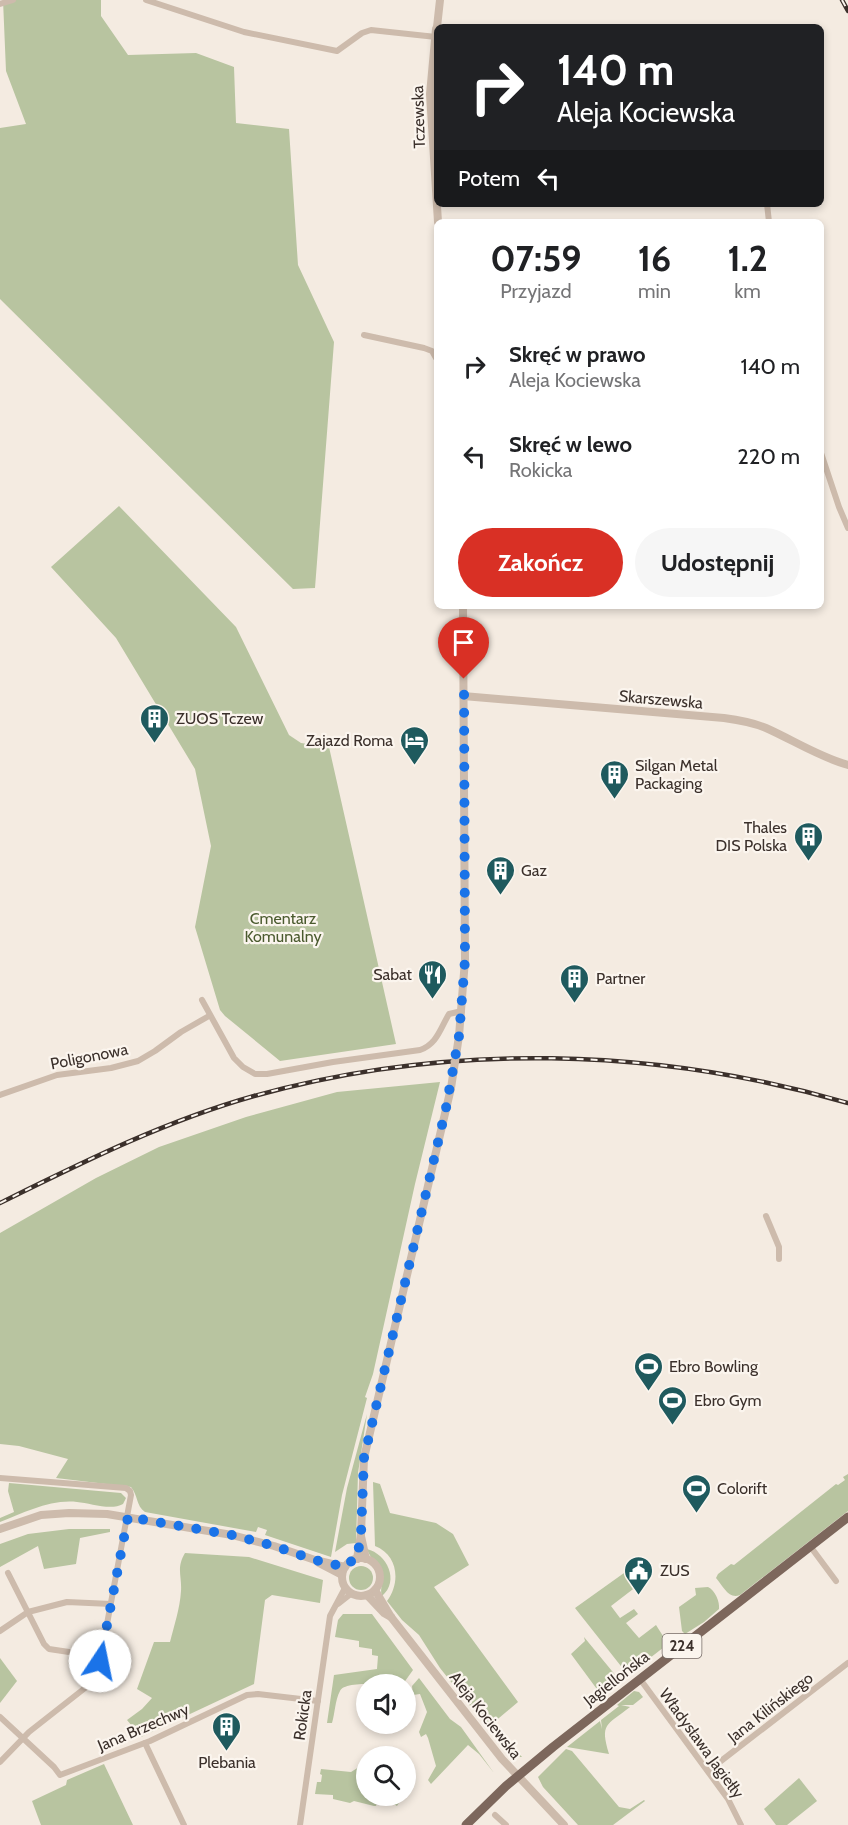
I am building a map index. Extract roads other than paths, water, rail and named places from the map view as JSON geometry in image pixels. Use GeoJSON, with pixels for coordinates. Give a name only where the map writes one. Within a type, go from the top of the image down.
{"type":"FeatureCollection","features":[{"type":"Feature","properties":{"kind":"main road","name":"Jagiellońska"},"geometry":{"type":"LineString","coordinates":[[466,1825],[517,1777],[848,1517]]}},
{"type":"Feature","properties":{"kind":"street"},"geometry":{"type":"LineString","coordinates":[[0,4],[13,0]]}},
{"type":"Feature","properties":{"kind":"street"},"geometry":{"type":"LineString","coordinates":[[146,0],[244,32],[337,51],[362,33],[371,30],[434,31]]}},
{"type":"Feature","properties":{"kind":"street","name":"Tczewska"},"geometry":{"type":"LineString","coordinates":[[437,24],[440,0]]}},
{"type":"Feature","properties":{"kind":"street","name":"Tczewska"},"geometry":{"type":"LineString","coordinates":[[434,52],[430,94],[434,158]]}},
{"type":"Feature","properties":{"kind":"street"},"geometry":{"type":"LineString","coordinates":[[364,335],[424,348],[432,351],[434,354]]}},
{"type":"Feature","properties":{"kind":"street"},"geometry":{"type":"LineString","coordinates":[[824,461],[848,528]]}},
{"type":"Feature","properties":{"kind":"street"},"geometry":{"type":"LineString","coordinates":[[362,1559],[364,1458],[451,1088],[462,1011],[465,960],[463,609]]}},
{"type":"Feature","properties":{"kind":"street","name":"Skarszewska"},"geometry":{"type":"LineString","coordinates":[[464,696],[724,717],[764,728],[831,760],[848,765]]}},
{"type":"Feature","properties":{"kind":"street"},"geometry":{"type":"LineString","coordinates":[[202,1000],[228,1048],[243,1067],[255,1074],[427,1048],[436,1039],[449,1014],[462,1011]]}},
{"type":"Feature","properties":{"kind":"street","name":"Poligonowa"},"geometry":{"type":"LineString","coordinates":[[0,1095],[57,1075],[111,1068],[138,1060],[155,1051],[180,1032],[210,1016]]}},
{"type":"Feature","properties":{"kind":"street"},"geometry":{"type":"LineString","coordinates":[[766,1216],[779,1247],[778,1259]]}},
{"type":"Feature","properties":{"kind":"street"},"geometry":{"type":"LineString","coordinates":[[0,1478],[126,1488],[131,1495],[100,1661],[92,1678],[85,1688],[23,1737],[0,1762]]}},
{"type":"Feature","properties":{"kind":"street"},"geometry":{"type":"LineString","coordinates":[[0,1529],[42,1515],[98,1513],[232,1535],[274,1546],[344,1571]]}},
{"type":"Feature","properties":{"kind":"street"},"geometry":{"type":"LineString","coordinates":[[810,1546],[836,1581]]}},
{"type":"Feature","properties":{"kind":"street"},"geometry":{"type":"LineString","coordinates":[[362,1559],[376,1566],[380,1578],[375,1590],[367,1595],[357,1596],[348,1591],[344,1571],[350,1562],[362,1559]]}},
{"type":"Feature","properties":{"kind":"street"},"geometry":{"type":"LineString","coordinates":[[8,1573],[44,1644],[49,1649],[69,1652]]}},
{"type":"Feature","properties":{"kind":"street","name":"Aleja Kociewska"},"geometry":{"type":"LineString","coordinates":[[375,1590],[391,1617],[517,1777],[564,1825]]}},
{"type":"Feature","properties":{"kind":"street","name":"Rokicka"},"geometry":{"type":"LineString","coordinates":[[300,1825],[329,1626],[333,1608],[348,1591]]}},
{"type":"Feature","properties":{"kind":"street","name":"Aleja Kociewska"},"geometry":{"type":"LineString","coordinates":[[367,1595],[391,1617]]}},
{"type":"Feature","properties":{"kind":"street"},"geometry":{"type":"LineString","coordinates":[[0,1631],[28,1612],[67,1602],[111,1604]]}},
{"type":"Feature","properties":{"kind":"street","name":"Jana Kilińskiego"},"geometry":{"type":"LineString","coordinates":[[708,1771],[848,1664]]}},
{"type":"Feature","properties":{"kind":"street","name":"Władysława Jagiełły"},"geometry":{"type":"LineString","coordinates":[[639,1679],[728,1799],[741,1825]]}},
{"type":"Feature","properties":{"kind":"street","name":"Jana Brzechwy"},"geometry":{"type":"LineString","coordinates":[[0,1717],[60,1775],[145,1743],[248,1695],[258,1694],[318,1701]]}},
{"type":"Feature","properties":{"kind":"street"},"geometry":{"type":"LineString","coordinates":[[145,1743],[184,1825]]}},
{"type":"Feature","properties":{"kind":"street"},"geometry":{"type":"LineString","coordinates":[[495,1815],[506,1825]]}},
{"type":"Feature","properties":{"kind":"railway"},"geometry":{"type":"LineString","coordinates":[[842,0],[848,11]]}},
{"type":"Feature","properties":{"kind":"railway"},"geometry":{"type":"LineString","coordinates":[[0,1203],[156,1130],[221,1106],[327,1078],[402,1066],[476,1060],[551,1058],[626,1062],[701,1071],[775,1084],[848,1103]]}},
{"type":"Feature","properties":{"kind":"place","name":"ZUOS Tczew"},"geometry":{"type":"Point","coordinates":[155,744]}},
{"type":"Feature","properties":{"kind":"place","name":"Zajazd Roma"},"geometry":{"type":"Point","coordinates":[414,766]}},
{"type":"Feature","properties":{"kind":"place","name":"Silgan Metal Packaging"},"geometry":{"type":"Point","coordinates":[614,800]}},
{"type":"Feature","properties":{"kind":"place","name":"Thales DIS Polska"},"geometry":{"type":"Point","coordinates":[808,862]}},
{"type":"Feature","properties":{"kind":"place","name":"Gaz"},"geometry":{"type":"Point","coordinates":[500,896]}},
{"type":"Feature","properties":{"kind":"place","name":"Sabat"},"geometry":{"type":"Point","coordinates":[433,1000]}},
{"type":"Feature","properties":{"kind":"place","name":"Partner"},"geometry":{"type":"Point","coordinates":[575,1004]}},
{"type":"Feature","properties":{"kind":"place","name":"Ebro Bowling"},"geometry":{"type":"Point","coordinates":[648,1392]}},
{"type":"Feature","properties":{"kind":"place","name":"Ebro Gym"},"geometry":{"type":"Point","coordinates":[673,1426]}},
{"type":"Feature","properties":{"kind":"place","name":"Colorift"},"geometry":{"type":"Point","coordinates":[696,1514]}},
{"type":"Feature","properties":{"kind":"place","name":"ZUS"},"geometry":{"type":"Point","coordinates":[639,1596]}},
{"type":"Feature","properties":{"kind":"place","name":"Plebania"},"geometry":{"type":"Point","coordinates":[227,1752]}},
{"type":"Feature","properties":{"kind":"park label","name":"Cmentarz Komunalny"},"geometry":{"type":"Point","coordinates":[283,927]}}]}
